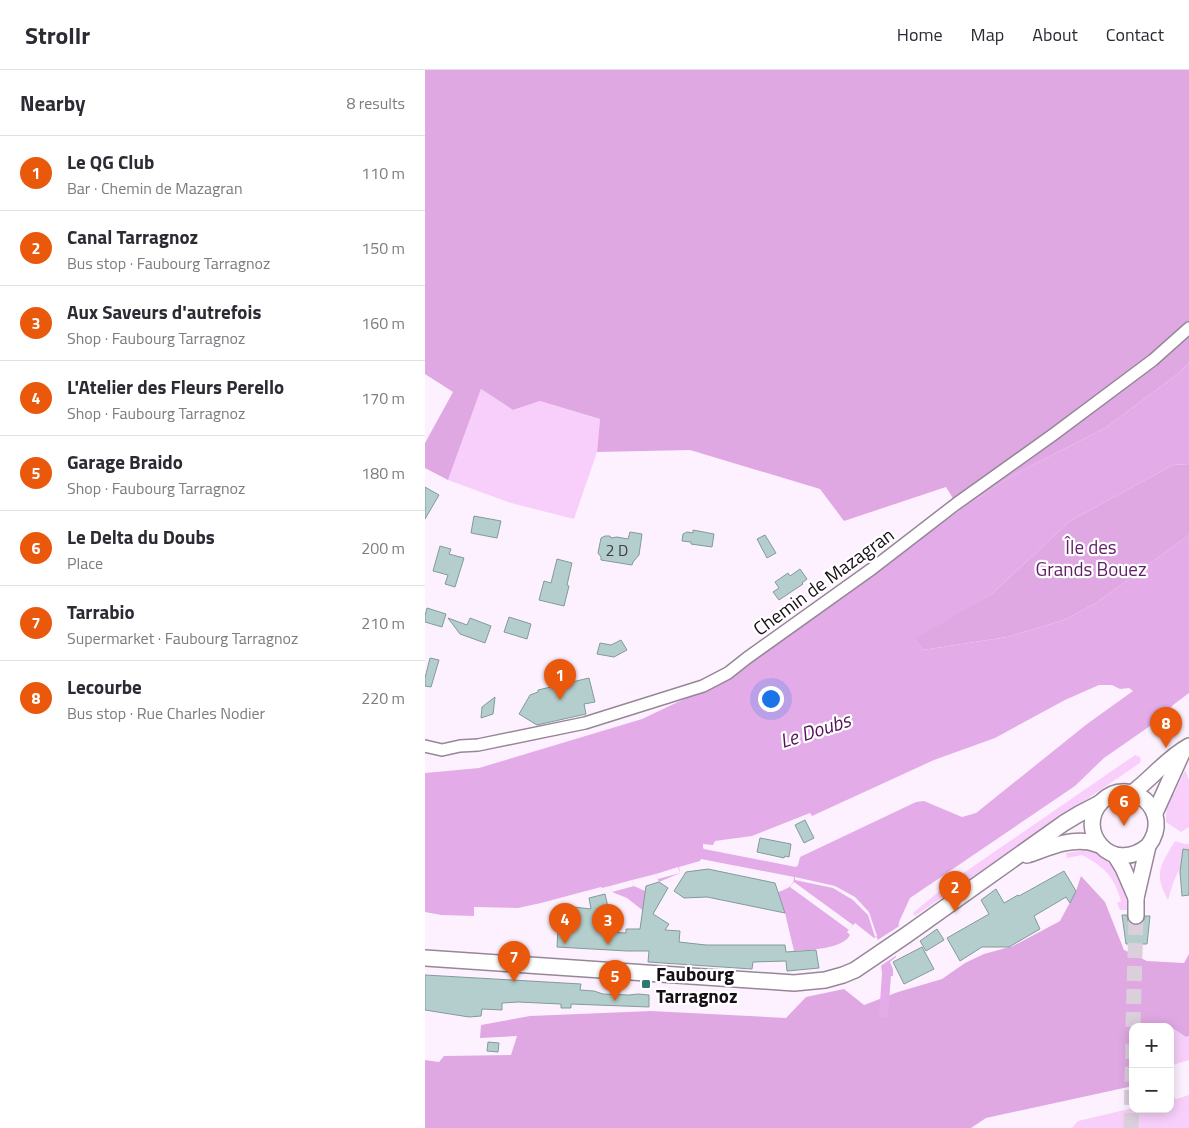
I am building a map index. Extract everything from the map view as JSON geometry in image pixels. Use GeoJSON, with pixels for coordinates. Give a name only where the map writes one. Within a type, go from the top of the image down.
{"type":"FeatureCollection","features":[{"type":"Feature","properties":{"kind":"main road"},"geometry":{"type":"LineString","coordinates":[[1132,793],[1175,755],[1187,747]]}},
{"type":"Feature","properties":{"kind":"main road"},"geometry":{"type":"LineString","coordinates":[[1155,813],[1187,747]]}},
{"type":"Feature","properties":{"kind":"main road"},"geometry":{"type":"LineString","coordinates":[[425,958],[793,983],[843,976],[905,936],[1064,823],[1115,794],[1123,792],[1132,793],[1142,797],[1150,804],[1155,813],[1157,826],[1153,840],[1141,852],[1133,856],[1124,857],[1107,851],[1095,838],[1093,829],[1095,811],[1100,803]]}},
{"type":"Feature","properties":{"kind":"main road"},"geometry":{"type":"LineString","coordinates":[[1013,859],[1059,845],[1076,842],[1100,845]]}},
{"type":"Feature","properties":{"kind":"main road"},"geometry":{"type":"LineString","coordinates":[[1136,916],[1136,898],[1148,846]]}},
{"type":"Feature","properties":{"kind":"main road"},"geometry":{"type":"LineString","coordinates":[[1115,855],[1136,898]]}},
{"type":"Feature","properties":{"kind":"street","name":"Chemin de Mazagran"},"geometry":{"type":"LineString","coordinates":[[425,746],[442,750],[478,745],[585,723],[703,686],[728,673],[1153,360],[1189,328]]}},
{"type":"Feature","properties":{"kind":"shaded area"},"geometry":{"type":"Polygon","coordinates":[[[481,389],[513,410],[540,401],[600,419],[597,452],[574,519],[511,503],[448,480],[481,389]]]}},
{"type":"Feature","properties":{"kind":"shaded area"},"geometry":{"type":"Polygon","coordinates":[[[1135,755],[1140,757],[1140,763],[915,916],[913,913],[949,883],[1135,755]]]}},
{"type":"Feature","properties":{"kind":"shaded area"},"geometry":{"type":"Polygon","coordinates":[[[1185,770],[1189,780],[1189,827],[1181,832],[1166,822],[1166,815],[1170,794],[1174,794],[1185,770]]]}},
{"type":"Feature","properties":{"kind":"shaded area"},"geometry":{"type":"Polygon","coordinates":[[[1175,841],[1189,844],[1189,861],[1178,873],[1168,900],[1163,891],[1160,876],[1163,863],[1175,841]]]}},
{"type":"Feature","properties":{"kind":"shaded area"},"geometry":{"type":"Polygon","coordinates":[[[1084,850],[1092,851],[1101,856],[1119,873],[1125,885],[1127,910],[1120,910],[1117,903],[1121,901],[1115,885],[1102,868],[1082,855],[1067,858],[1066,853],[1084,850]]]}},
{"type":"Feature","properties":{"kind":"shaded area"},"geometry":{"type":"Polygon","coordinates":[[[1174,1029],[1186,1037],[1189,1036],[1189,1060],[1174,1065],[1174,1029]]]}},
{"type":"Feature","properties":{"kind":"shaded area"},"geometry":{"type":"Polygon","coordinates":[[[1189,1095],[1189,1128],[1072,1128],[1078,1121],[1129,1109],[1129,1113],[1174,1113],[1174,1097],[1176,1099],[1189,1095]]]}},
{"type":"Feature","properties":{"kind":"green space"},"geometry":{"type":"Polygon","coordinates":[[[425,70],[1189,70],[1189,363],[1179,373],[1105,428],[1011,476],[960,510],[946,487],[844,521],[820,489],[690,450],[597,452],[600,419],[540,401],[513,410],[481,389],[448,480],[425,468],[425,443],[453,392],[425,374],[425,70]]]}},
{"type":"Feature","properties":{"kind":"green space","name":"Île des Grands Bouez"},"geometry":{"type":"Polygon","coordinates":[[[1189,464],[1189,535],[1096,603],[1064,620],[1007,637],[923,650],[914,638],[993,593],[1070,521],[1173,465],[1189,464]]]}},
{"type":"Feature","properties":{"kind":"green space"},"geometry":{"type":"Polygon","coordinates":[[[1081,876],[1105,902],[1124,950],[1147,961],[1184,963],[1189,954],[1189,1036],[1186,1037],[1174,1029],[1174,1023],[1129,1023],[1129,1087],[986,1118],[971,1128],[425,1128],[425,1060],[439,1062],[444,1056],[511,1055],[517,1036],[480,1038],[481,1025],[530,1016],[651,1011],[786,1018],[806,997],[844,989],[864,1005],[898,992],[942,979],[965,963],[984,954],[1013,946],[1060,921],[1076,891],[1081,876]]]}},
{"type":"Feature","properties":{"kind":"water","name":"Le Doubs"},"geometry":{"type":"Polygon","coordinates":[[[1189,363],[1189,464],[1173,465],[1070,521],[993,593],[915,639],[923,650],[1007,637],[1064,620],[1096,603],[1189,535],[1189,693],[1173,705],[1163,717],[1104,758],[1075,786],[910,898],[899,922],[896,957],[890,962],[893,976],[891,976],[888,1017],[879,1017],[882,973],[877,937],[874,938],[855,923],[847,932],[850,935],[840,943],[825,948],[794,951],[778,892],[787,889],[794,880],[794,877],[701,859],[700,861],[679,867],[680,873],[659,882],[656,874],[632,880],[634,886],[645,891],[660,902],[651,917],[627,898],[612,892],[610,886],[518,908],[474,907],[474,916],[441,915],[425,912],[425,773],[479,768],[642,719],[703,690],[809,621],[960,510],[1011,476],[1105,428],[1179,373],[1189,363]],[[1099,685],[1065,700],[995,738],[934,760],[812,816],[810,813],[752,836],[715,841],[713,845],[703,844],[703,848],[796,867],[800,857],[916,802],[924,801],[962,817],[976,813],[1087,724],[1133,691],[1129,688],[1120,689],[1112,685],[1099,685]]]}},
{"type":"Feature","properties":{"kind":"pier"},"geometry":{"type":"Polygon","coordinates":[[[678,867],[680,873],[658,879],[656,874],[678,867]]]}},
{"type":"Feature","properties":{"kind":"pier"},"geometry":{"type":"Polygon","coordinates":[[[795,877],[835,886],[855,897],[869,912],[877,936],[875,937],[868,915],[853,900],[833,888],[795,880],[795,877]]]}},
{"type":"Feature","properties":{"kind":"pier"},"geometry":{"type":"Polygon","coordinates":[[[632,880],[634,886],[612,892],[610,886],[632,880]]]}},
{"type":"Feature","properties":{"kind":"pier"},"geometry":{"type":"Polygon","coordinates":[[[794,882],[853,925],[849,930],[790,887],[794,882]]]}},
{"type":"Feature","properties":{"kind":"pier"},"geometry":{"type":"Polygon","coordinates":[[[901,925],[897,955],[879,967],[876,941],[901,925]]]}},
{"type":"Feature","properties":{"kind":"building"},"geometry":{"type":"Polygon","coordinates":[[[425,487],[439,495],[425,519],[425,487]]]}},
{"type":"Feature","properties":{"kind":"building"},"geometry":{"type":"Polygon","coordinates":[[[474,516],[501,521],[497,538],[471,533],[474,516]]]}},
{"type":"Feature","properties":{"kind":"building"},"geometry":{"type":"Polygon","coordinates":[[[693,530],[714,534],[712,547],[682,541],[683,534],[687,532],[693,533],[693,530]]]}},
{"type":"Feature","properties":{"kind":"building"},"geometry":{"type":"Polygon","coordinates":[[[630,532],[642,534],[639,555],[632,565],[601,560],[598,553],[601,538],[610,536],[611,538],[628,539],[630,532]]]}},
{"type":"Feature","properties":{"kind":"building"},"geometry":{"type":"Polygon","coordinates":[[[765,535],[776,553],[767,558],[757,539],[765,535]]]}},
{"type":"Feature","properties":{"kind":"building"},"geometry":{"type":"Polygon","coordinates":[[[440,546],[451,549],[449,554],[464,558],[455,587],[445,584],[448,575],[433,571],[440,546]]]}},
{"type":"Feature","properties":{"kind":"building"},"geometry":{"type":"Polygon","coordinates":[[[557,559],[572,563],[564,606],[539,600],[544,581],[551,583],[557,559]]]}},
{"type":"Feature","properties":{"kind":"building"},"geometry":{"type":"Polygon","coordinates":[[[800,569],[807,579],[803,584],[779,600],[773,592],[779,588],[775,582],[788,573],[790,576],[800,569]]]}},
{"type":"Feature","properties":{"kind":"building"},"geometry":{"type":"Polygon","coordinates":[[[427,608],[446,614],[442,627],[425,622],[427,608]]]}},
{"type":"Feature","properties":{"kind":"building"},"geometry":{"type":"Polygon","coordinates":[[[509,617],[531,624],[527,639],[504,632],[509,617]]]}},
{"type":"Feature","properties":{"kind":"building"},"geometry":{"type":"Polygon","coordinates":[[[448,618],[467,625],[470,618],[491,626],[485,643],[460,634],[448,618]]]}},
{"type":"Feature","properties":{"kind":"building"},"geometry":{"type":"Polygon","coordinates":[[[621,640],[627,650],[614,657],[597,654],[600,643],[611,645],[621,640]]]}},
{"type":"Feature","properties":{"kind":"building"},"geometry":{"type":"Polygon","coordinates":[[[430,658],[439,660],[431,687],[425,686],[430,658]]]}},
{"type":"Feature","properties":{"kind":"building"},"geometry":{"type":"Polygon","coordinates":[[[589,678],[595,702],[584,704],[586,714],[537,725],[519,714],[530,695],[538,692],[538,690],[589,678]]]}},
{"type":"Feature","properties":{"kind":"building"},"geometry":{"type":"Polygon","coordinates":[[[495,697],[493,714],[481,718],[482,707],[495,697]]]}},
{"type":"Feature","properties":{"kind":"building"},"geometry":{"type":"Polygon","coordinates":[[[805,820],[814,838],[804,843],[795,825],[805,820]]]}},
{"type":"Feature","properties":{"kind":"building"},"geometry":{"type":"Polygon","coordinates":[[[760,838],[791,844],[789,857],[785,856],[784,858],[757,852],[760,838]]]}},
{"type":"Feature","properties":{"kind":"building"},"geometry":{"type":"Polygon","coordinates":[[[1183,849],[1189,850],[1189,895],[1182,896],[1180,872],[1183,849]]]}},
{"type":"Feature","properties":{"kind":"building"},"geometry":{"type":"Polygon","coordinates":[[[708,869],[775,883],[785,913],[707,897],[684,898],[674,891],[686,872],[708,869]]]}},
{"type":"Feature","properties":{"kind":"building"},"geometry":{"type":"Polygon","coordinates":[[[1064,871],[1076,891],[1070,903],[1066,897],[1034,916],[1040,929],[1009,947],[982,947],[960,961],[947,938],[989,914],[981,900],[996,889],[1004,903],[1064,871]]]}},
{"type":"Feature","properties":{"kind":"building"},"geometry":{"type":"Polygon","coordinates":[[[659,882],[668,888],[653,914],[669,924],[665,930],[680,931],[679,942],[706,945],[785,945],[786,952],[816,950],[819,968],[787,971],[786,961],[753,962],[752,969],[648,962],[649,951],[557,947],[559,913],[574,914],[574,907],[591,909],[589,898],[605,894],[608,907],[606,932],[626,933],[626,929],[640,929],[646,886],[659,882]]]}},
{"type":"Feature","properties":{"kind":"building"},"geometry":{"type":"Polygon","coordinates":[[[1122,915],[1127,915],[1128,921],[1136,925],[1141,924],[1145,916],[1150,916],[1147,944],[1126,944],[1122,915]]]}},
{"type":"Feature","properties":{"kind":"building"},"geometry":{"type":"Polygon","coordinates":[[[937,929],[944,940],[926,951],[920,941],[937,929]]]}},
{"type":"Feature","properties":{"kind":"building"},"geometry":{"type":"Polygon","coordinates":[[[922,947],[934,969],[904,984],[893,962],[922,947]]]}},
{"type":"Feature","properties":{"kind":"building"},"geometry":{"type":"Polygon","coordinates":[[[425,975],[581,984],[580,990],[603,994],[649,995],[649,1007],[571,1004],[571,1008],[561,1008],[561,1004],[518,1002],[502,1003],[502,1010],[482,1009],[481,1016],[469,1017],[425,1010],[425,975]]]}},
{"type":"Feature","properties":{"kind":"building"},"geometry":{"type":"Polygon","coordinates":[[[488,1042],[499,1043],[498,1052],[487,1051],[488,1042]]]}},
{"type":"Feature","properties":{"kind":"tunnel"},"geometry":{"type":"LineString","coordinates":[[1133,1023],[1136,916]]}},
{"type":"Feature","properties":{"kind":"tunnel"},"geometry":{"type":"LineString","coordinates":[[1131,1128],[1132,1068]]}},
{"type":"Feature","properties":{"kind":"place","name":"Le QG Club"},"geometry":{"type":"Point","coordinates":[560,700]}},
{"type":"Feature","properties":{"kind":"place","name":"Lecourbe"},"geometry":{"type":"Point","coordinates":[1166,748]}},
{"type":"Feature","properties":{"kind":"place","name":"Le Delta du Doubs"},"geometry":{"type":"Point","coordinates":[1124,826]}},
{"type":"Feature","properties":{"kind":"place","name":"Canal Tarragnoz"},"geometry":{"type":"Point","coordinates":[955,912]}},
{"type":"Feature","properties":{"kind":"place","name":"L'Atelier des Fleurs Perello"},"geometry":{"type":"Point","coordinates":[565,944]}},
{"type":"Feature","properties":{"kind":"place","name":"Aux Saveurs d'autrefois"},"geometry":{"type":"Point","coordinates":[608,945]}},
{"type":"Feature","properties":{"kind":"place","name":"Tarrabio"},"geometry":{"type":"Point","coordinates":[514,982]}},
{"type":"Feature","properties":{"kind":"place","name":"Faubourg Tarragnoz"},"geometry":{"type":"Point","coordinates":[646,984]}},
{"type":"Feature","properties":{"kind":"place","name":"Garage Braido"},"geometry":{"type":"Point","coordinates":[615,1001]}}]}
